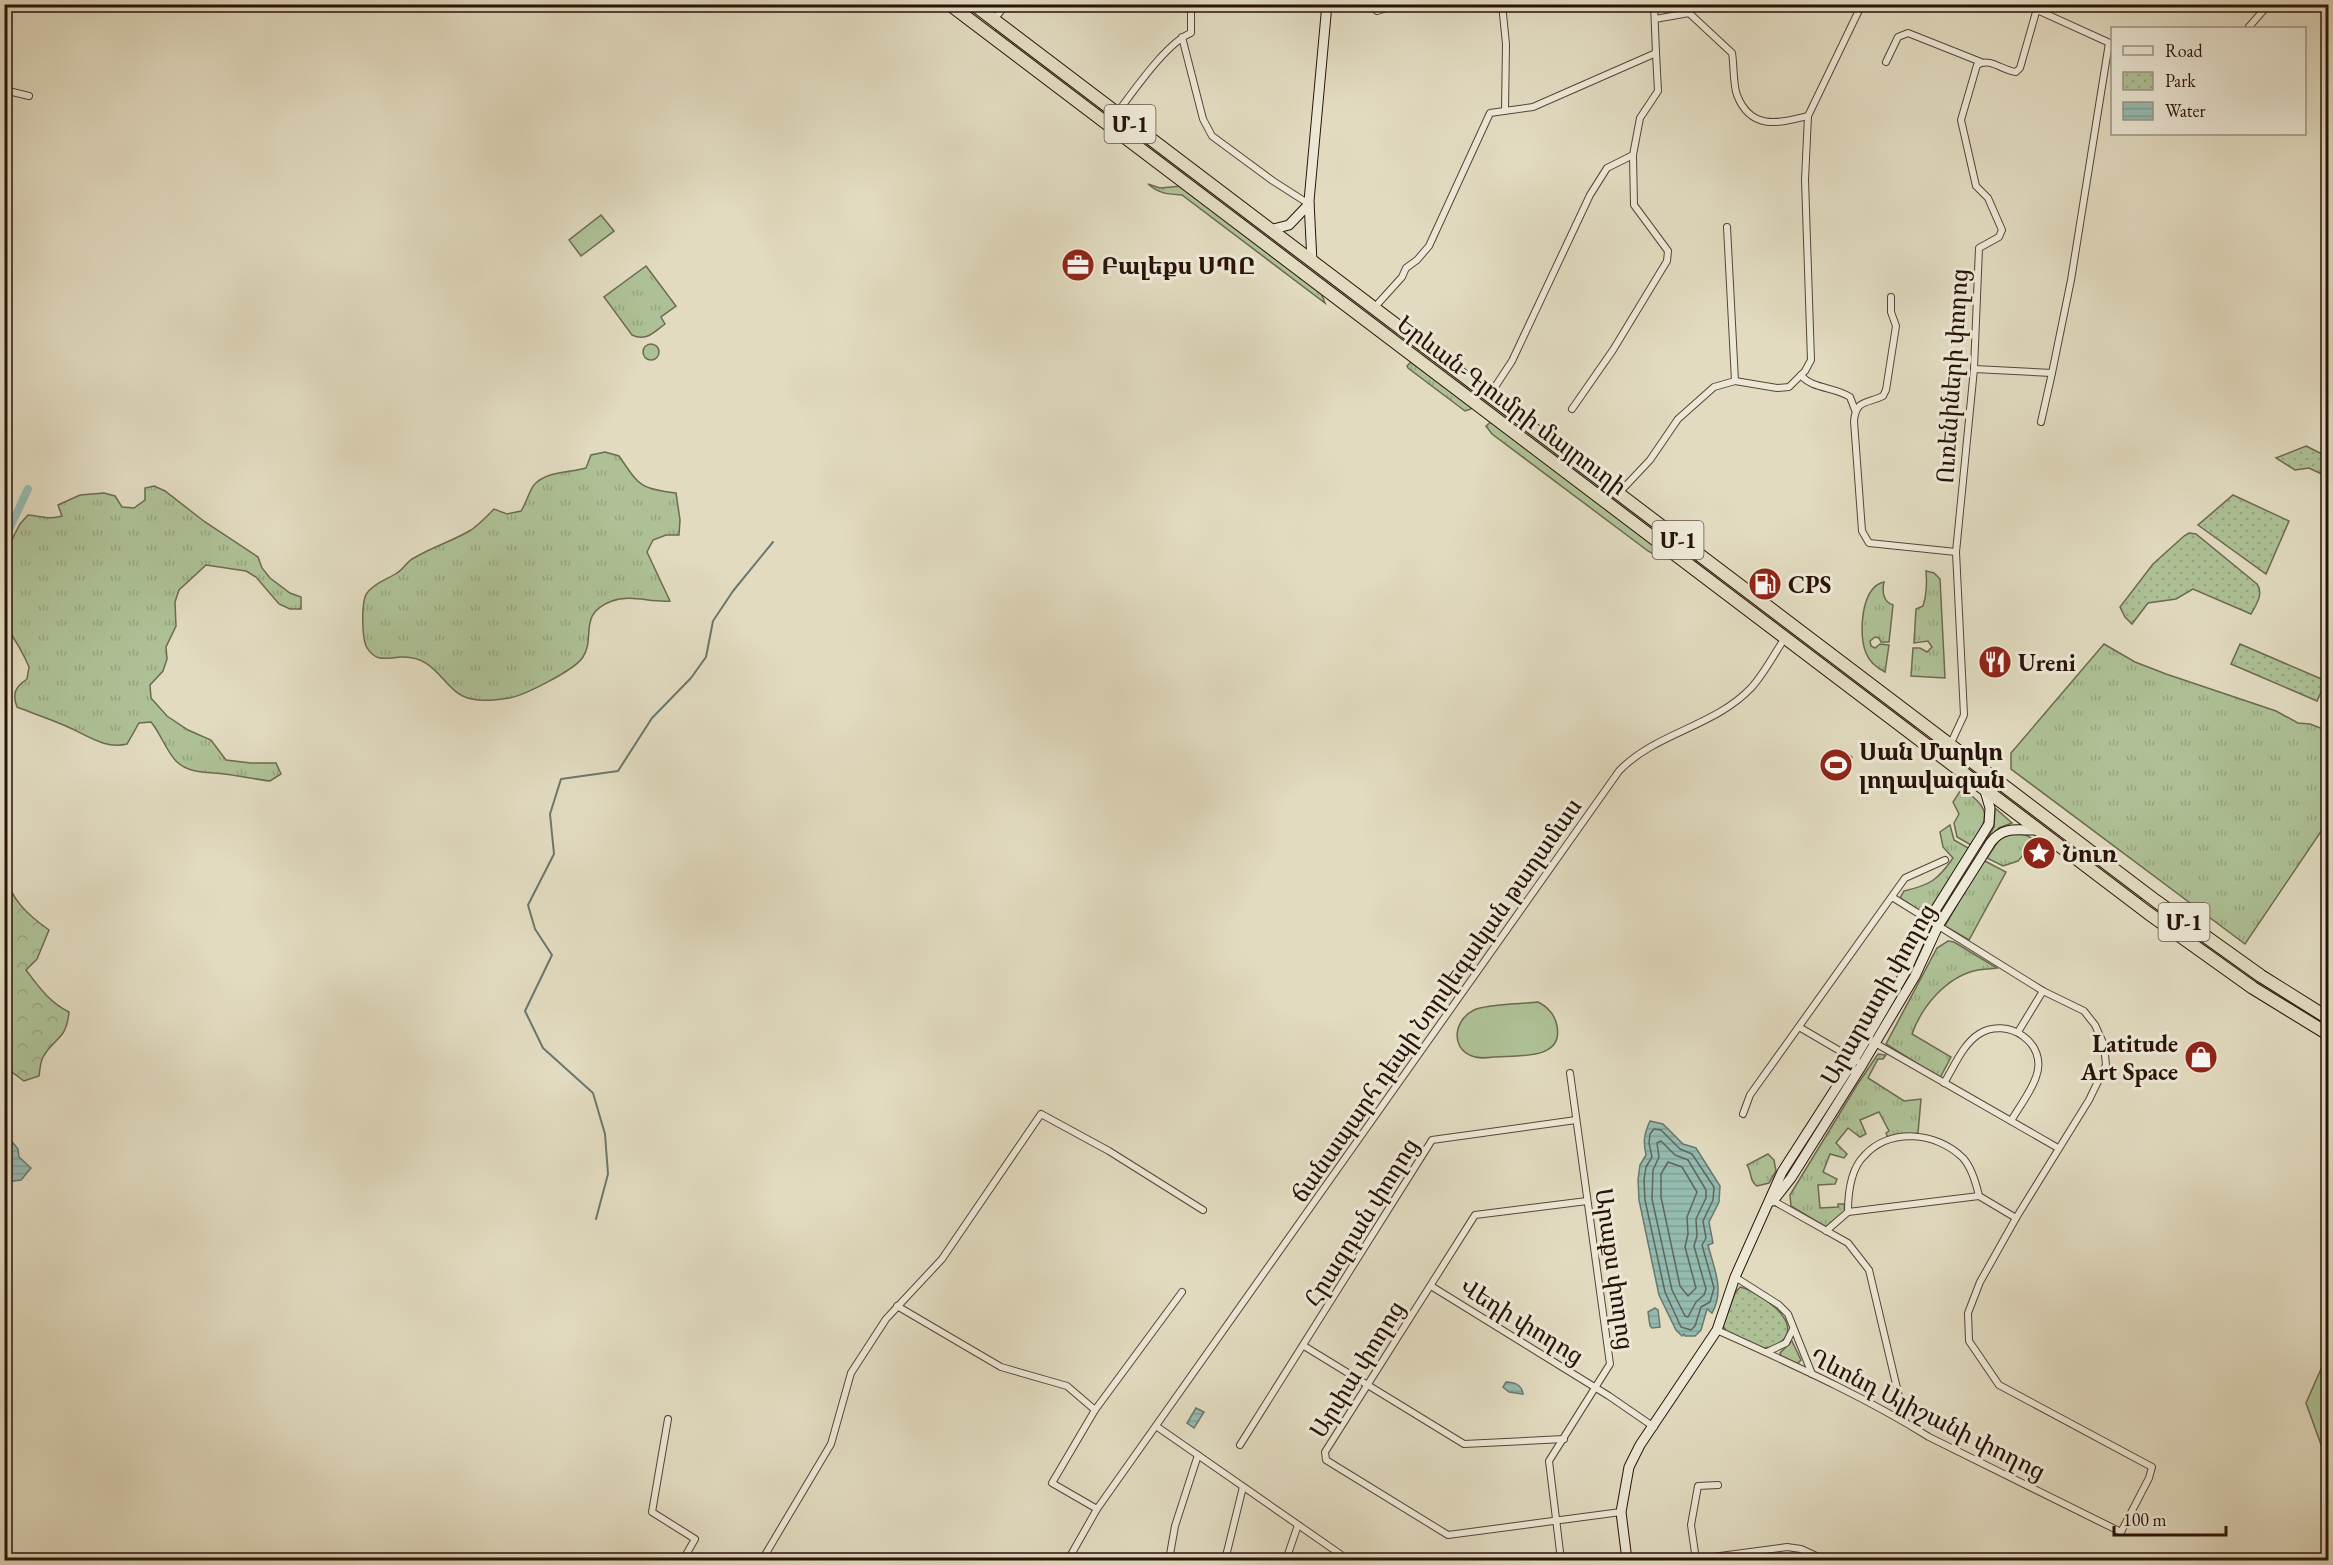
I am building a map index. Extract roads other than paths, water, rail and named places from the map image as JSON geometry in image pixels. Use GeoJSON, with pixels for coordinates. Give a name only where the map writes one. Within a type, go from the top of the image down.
{"type":"FeatureCollection","features":[{"type":"Feature","properties":{"kind":"highway","name":"Երևան-Գյումրի մայրուղի"},"geometry":{"type":"LineString","coordinates":[[949,4],[2148,913]]}},
{"type":"Feature","properties":{"kind":"highway","name":"Երևան-Գյումրի մայրուղի"},"geometry":{"type":"LineString","coordinates":[[973,4],[2156,901]]}},
{"type":"Feature","properties":{"kind":"highway"},"geometry":{"type":"LineString","coordinates":[[982,29],[992,19]]}},
{"type":"Feature","properties":{"kind":"highway"},"geometry":{"type":"LineString","coordinates":[[1684,562],[1692,551]]}},
{"type":"Feature","properties":{"kind":"highway"},"geometry":{"type":"LineString","coordinates":[[1920,740],[1929,729]]}},
{"type":"Feature","properties":{"kind":"highway"},"geometry":{"type":"LineString","coordinates":[[2148,913],[2156,901]]}},
{"type":"Feature","properties":{"kind":"highway","name":"Մ-1"},"geometry":{"type":"LineString","coordinates":[[2156,901],[2260,976],[2328,1018]]}},
{"type":"Feature","properties":{"kind":"highway","name":"Մ-1"},"geometry":{"type":"LineString","coordinates":[[2148,913],[2253,988],[2328,1034]]}},
{"type":"Feature","properties":{"kind":"street"},"geometry":{"type":"LineString","coordinates":[[992,19],[1006,4]]}},
{"type":"Feature","properties":{"kind":"street"},"geometry":{"type":"LineString","coordinates":[[1116,114],[1155,66],[1182,37],[1191,33],[1191,4]]}},
{"type":"Feature","properties":{"kind":"street"},"geometry":{"type":"LineString","coordinates":[[1312,262],[1309,204],[1327,4]]}},
{"type":"Feature","properties":{"kind":"street"},"geometry":{"type":"LineString","coordinates":[[1369,4],[1377,11],[1394,6]]}},
{"type":"Feature","properties":{"kind":"street"},"geometry":{"type":"LineString","coordinates":[[1502,4],[1506,44],[1505,110]]}},
{"type":"Feature","properties":{"kind":"street"},"geometry":{"type":"LineString","coordinates":[[1572,409],[1613,350],[1667,261],[1668,251],[1634,205],[1633,155],[1640,118],[1658,91],[1653,4]]}},
{"type":"Feature","properties":{"kind":"street"},"geometry":{"type":"LineString","coordinates":[[1618,495],[1650,460],[1678,419],[1713,387],[1735,381],[1777,388],[1789,387],[1811,360],[1805,180],[1808,116],[1862,4]]}},
{"type":"Feature","properties":{"kind":"street"},"geometry":{"type":"LineString","coordinates":[[2024,4],[2036,12],[2110,44],[2071,280],[2041,422]]}},
{"type":"Feature","properties":{"kind":"street"},"geometry":{"type":"LineString","coordinates":[[2249,27],[2269,4]]}},
{"type":"Feature","properties":{"kind":"street"},"geometry":{"type":"LineString","coordinates":[[1886,62],[1898,37],[1908,33],[1981,62],[2016,72],[2020,68],[2036,12]]}},
{"type":"Feature","properties":{"kind":"street"},"geometry":{"type":"LineString","coordinates":[[1655,19],[1689,13],[1732,53],[1736,94],[1746,111],[1762,122],[1776,124],[1808,116]]}},
{"type":"Feature","properties":{"kind":"street"},"geometry":{"type":"LineString","coordinates":[[1182,37],[1203,119],[1212,136],[1255,169],[1309,204]]}},
{"type":"Feature","properties":{"kind":"street"},"geometry":{"type":"LineString","coordinates":[[1374,309],[1402,278],[1406,268],[1417,260],[1429,246],[1490,113],[1533,107],[1656,53]]}},
{"type":"Feature","properties":{"kind":"street","name":"Ուռենիների փողոց"},"geometry":{"type":"LineString","coordinates":[[1950,745],[1964,715],[1956,552],[1974,369],[1979,248],[2000,237],[2002,230],[1988,198],[1976,186],[1961,120],[1977,65],[1981,62]]}},
{"type":"Feature","properties":{"kind":"street"},"geometry":{"type":"LineString","coordinates":[[4,90],[29,96]]}},
{"type":"Feature","properties":{"kind":"street"},"geometry":{"type":"LineString","coordinates":[[1488,396],[1512,361],[1590,195],[1607,168],[1633,155]]}},
{"type":"Feature","properties":{"kind":"street"},"geometry":{"type":"LineString","coordinates":[[1270,230],[1289,225],[1309,204]]}},
{"type":"Feature","properties":{"kind":"street"},"geometry":{"type":"LineString","coordinates":[[1727,227],[1735,381]]}},
{"type":"Feature","properties":{"kind":"street"},"geometry":{"type":"LineString","coordinates":[[1855,410],[1859,405],[1883,396],[1886,390],[1896,326],[1891,312],[1891,297]]}},
{"type":"Feature","properties":{"kind":"street"},"geometry":{"type":"LineString","coordinates":[[1974,369],[2052,373]]}},
{"type":"Feature","properties":{"kind":"street"},"geometry":{"type":"LineString","coordinates":[[1801,375],[1810,383],[1850,396],[1855,410],[1862,531],[1869,543],[1956,552]]}},
{"type":"Feature","properties":{"kind":"street","name":"ճանապարհ դեպի Նորվեգական թաղամաս"},"geometry":{"type":"LineString","coordinates":[[1068,1560],[1097,1509],[1618,771],[1639,752],[1716,714],[1751,688],[1785,638]]}},
{"type":"Feature","properties":{"kind":"street","name":"Արարատի փողոց"},"geometry":{"type":"LineString","coordinates":[[1627,1560],[1621,1512],[1629,1467],[1640,1445],[1717,1330],[1735,1277],[1770,1202],[1791,1178],[1858,1062],[1906,971],[1929,920],[1989,824],[1990,813],[1985,790]]}},
{"type":"Feature","properties":{"kind":"street","name":"Արարատի փողոց"},"geometry":{"type":"LineString","coordinates":[[1858,1062],[1875,1043],[1915,976],[1938,926],[1996,836],[2008,829],[2038,830]]}},
{"type":"Feature","properties":{"kind":"street"},"geometry":{"type":"LineString","coordinates":[[1743,1113],[1750,1095],[1905,878],[1945,860]]}},
{"type":"Feature","properties":{"kind":"street"},"geometry":{"type":"LineString","coordinates":[[1827,1231],[1848,1212],[1978,1196],[2016,1218],[2089,1100],[2106,1065],[2104,1045],[2095,1025],[2084,1011],[2043,991],[1892,897]]}},
{"type":"Feature","properties":{"kind":"street"},"geometry":{"type":"LineString","coordinates":[[2018,1032],[2043,991]]}},
{"type":"Feature","properties":{"kind":"street"},"geometry":{"type":"LineString","coordinates":[[1799,1027],[1858,1062]]}},
{"type":"Feature","properties":{"kind":"street"},"geometry":{"type":"LineString","coordinates":[[1944,1083],[1970,1040],[1980,1032],[1993,1027],[2018,1032],[2028,1040],[2035,1051],[2038,1063],[2037,1076],[2011,1121]]}},
{"type":"Feature","properties":{"kind":"street"},"geometry":{"type":"LineString","coordinates":[[1875,1043],[2058,1148]]}},
{"type":"Feature","properties":{"kind":"street","name":"Արաքս փողոց"},"geometry":{"type":"LineString","coordinates":[[1561,1560],[1549,1461],[1610,1364],[1570,1073]]}},
{"type":"Feature","properties":{"kind":"street"},"geometry":{"type":"LineString","coordinates":[[762,1560],[831,1444],[851,1373],[886,1319],[942,1259],[1041,1114],[1100,1146],[1203,1210]]}},
{"type":"Feature","properties":{"kind":"street","name":"Հրազդան փողոց"},"geometry":{"type":"LineString","coordinates":[[1240,1445],[1304,1347],[1432,1140],[1576,1120]]}},
{"type":"Feature","properties":{"kind":"street"},"geometry":{"type":"LineString","coordinates":[[1848,1212],[1853,1174],[1864,1156],[1882,1143],[1902,1136],[1926,1136],[1946,1144],[1964,1159],[1974,1178],[1978,1196]]}},
{"type":"Feature","properties":{"kind":"street","name":"Արփա փողոց"},"geometry":{"type":"LineString","coordinates":[[1587,1201],[1475,1215],[1325,1452],[1326,1460],[1448,1535],[1621,1512]]}},
{"type":"Feature","properties":{"kind":"street"},"geometry":{"type":"LineString","coordinates":[[1770,1202],[1848,1243],[1869,1270],[1905,1422]]}},
{"type":"Feature","properties":{"kind":"street","name":"Ղևոնդ Ալիշանի փողոց"},"geometry":{"type":"LineString","coordinates":[[1717,1330],[1812,1374],[1905,1422],[1929,1437],[2121,1532],[2149,1478],[2152,1467],[2000,1385],[1969,1341],[1968,1313],[1980,1282],[2016,1218]]}},
{"type":"Feature","properties":{"kind":"street"},"geometry":{"type":"LineString","coordinates":[[1735,1277],[1779,1305],[1792,1320],[1793,1328],[1812,1374]]}},
{"type":"Feature","properties":{"kind":"street","name":"Վեդի փողոց"},"geometry":{"type":"LineString","coordinates":[[1431,1286],[1654,1427]]}},
{"type":"Feature","properties":{"kind":"street"},"geometry":{"type":"LineString","coordinates":[[1097,1509],[1052,1483],[1095,1410],[1182,1292]]}},
{"type":"Feature","properties":{"kind":"street"},"geometry":{"type":"LineString","coordinates":[[897,1306],[1001,1367],[1067,1386],[1095,1410]]}},
{"type":"Feature","properties":{"kind":"street"},"geometry":{"type":"LineString","coordinates":[[1766,1353],[1786,1343],[1793,1328]]}},
{"type":"Feature","properties":{"kind":"street"},"geometry":{"type":"LineString","coordinates":[[1304,1347],[1464,1444],[1564,1439]]}},
{"type":"Feature","properties":{"kind":"street"},"geometry":{"type":"LineString","coordinates":[[668,1419],[652,1512],[695,1539],[683,1560]]}},
{"type":"Feature","properties":{"kind":"street"},"geometry":{"type":"LineString","coordinates":[[1156,1426],[1340,1554],[1344,1560]]}},
{"type":"Feature","properties":{"kind":"street"},"geometry":{"type":"LineString","coordinates":[[1169,1560],[1175,1526],[1198,1455]]}},
{"type":"Feature","properties":{"kind":"street"},"geometry":{"type":"LineString","coordinates":[[1718,1485],[1698,1486],[1691,1525],[1694,1560],[1787,1547],[1801,1549],[1825,1560]]}},
{"type":"Feature","properties":{"kind":"street"},"geometry":{"type":"LineString","coordinates":[[1225,1560],[1243,1487]]}},
{"type":"Feature","properties":{"kind":"street"},"geometry":{"type":"LineString","coordinates":[[1287,1560],[1298,1525]]}},
{"type":"Feature","properties":{"kind":"water","name":"Սան Մարկո լողավազան"},"geometry":{"type":"Polygon","coordinates":[[[1841,749],[1852,757],[1844,766],[1847,770],[1842,776],[1838,772],[1834,778],[1826,775],[1824,769],[1829,763],[1825,762],[1831,755],[1833,758],[1841,749]]]}},
{"type":"Feature","properties":{"kind":"water"},"geometry":{"type":"Polygon","coordinates":[[[1650,1121],[1663,1124],[1683,1144],[1696,1148],[1720,1186],[1719,1202],[1709,1222],[1713,1243],[1708,1245],[1717,1279],[1718,1296],[1712,1313],[1707,1309],[1701,1330],[1695,1336],[1684,1334],[1682,1336],[1676,1330],[1659,1295],[1639,1200],[1640,1165],[1646,1155],[1645,1138],[1650,1121]]]}},
{"type":"Feature","properties":{"kind":"water"},"geometry":{"type":"Polygon","coordinates":[[[4,1132],[18,1149],[19,1157],[31,1168],[21,1180],[5,1182],[4,1132]]]}},
{"type":"Feature","properties":{"kind":"water"},"geometry":{"type":"Polygon","coordinates":[[[1655,1308],[1658,1310],[1660,1327],[1652,1328],[1648,1312],[1655,1308]]]}},
{"type":"Feature","properties":{"kind":"water"},"geometry":{"type":"Polygon","coordinates":[[[1506,1382],[1517,1385],[1523,1394],[1509,1392],[1503,1387],[1506,1382]]]}},
{"type":"Feature","properties":{"kind":"water"},"geometry":{"type":"Polygon","coordinates":[[[1196,1408],[1204,1412],[1194,1428],[1187,1423],[1196,1408]]]}},
{"type":"Feature","properties":{"kind":"waterway"},"geometry":{"type":"LineString","coordinates":[[4,540],[28,489]]}},
{"type":"Feature","properties":{"kind":"waterway"},"geometry":{"type":"LineString","coordinates":[[596,1219],[608,1174],[605,1134],[593,1093],[543,1048],[525,1011],[552,955],[535,929],[528,905],[554,854],[550,814],[561,779],[618,771],[652,718],[691,678],[706,657],[713,621],[733,591],[773,542]]}},
{"type":"Feature","properties":{"kind":"waterway"},"geometry":{"type":"LineString","coordinates":[[1997,1554],[2014,1560]]}},
{"type":"Feature","properties":{"kind":"place","name":"Բալեքս ՍՊԸ"},"geometry":{"type":"Point","coordinates":[1078,265]}},
{"type":"Feature","properties":{"kind":"place","name":"CPS"},"geometry":{"type":"Point","coordinates":[1765,584]}},
{"type":"Feature","properties":{"kind":"place","name":"Ureni"},"geometry":{"type":"Point","coordinates":[1995,662]}},
{"type":"Feature","properties":{"kind":"place","name":"Սան Մարկո լողավազան"},"geometry":{"type":"Point","coordinates":[1836,765]}},
{"type":"Feature","properties":{"kind":"place","name":"Նուռ"},"geometry":{"type":"Point","coordinates":[2039,853]}},
{"type":"Feature","properties":{"kind":"place","name":"Latitude Art Space"},"geometry":{"type":"Point","coordinates":[2201,1057]}}]}
